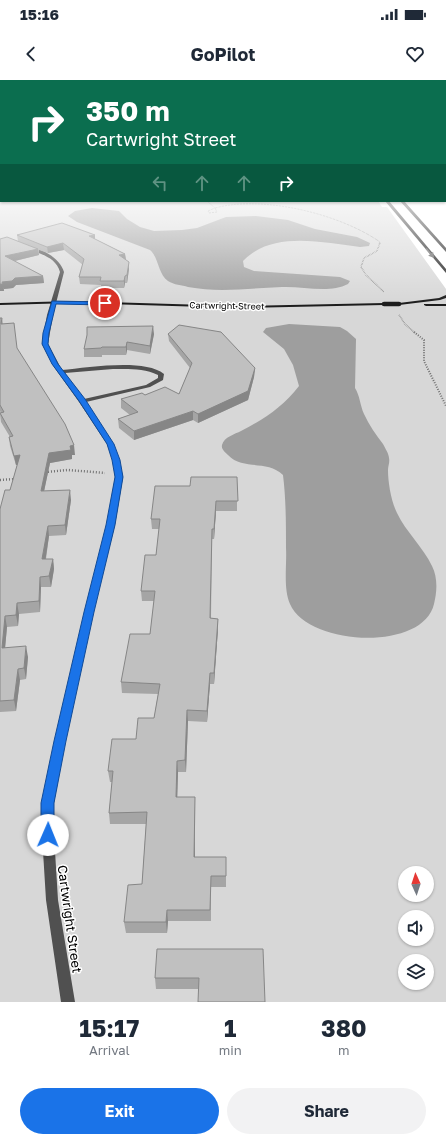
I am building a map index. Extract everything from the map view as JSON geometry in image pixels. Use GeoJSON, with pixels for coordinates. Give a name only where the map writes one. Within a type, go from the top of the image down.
{"type":"FeatureCollection","features":[{"type":"Feature","properties":{"kind":"main road"},"geometry":{"type":"LineString","coordinates":[[400,217],[446,272]]}},
{"type":"Feature","properties":{"kind":"main road"},"geometry":{"type":"LineString","coordinates":[[416,217],[446,251]]}},
{"type":"Feature","properties":{"kind":"main road"},"geometry":{"type":"LineString","coordinates":[[399,304],[440,299],[446,296]]}},
{"type":"Feature","properties":{"kind":"main road","name":"Cartwright Street"},"geometry":{"type":"LineString","coordinates":[[0,304],[54,302],[239,307],[384,304],[446,305]]}},
{"type":"Feature","properties":{"kind":"main road","name":"Cartwright Street"},"geometry":{"type":"LineString","coordinates":[[399,304],[446,302]]}},
{"type":"Feature","properties":{"kind":"street","name":"Cartwright Street"},"geometry":{"type":"LineString","coordinates":[[22,245],[54,259],[61,266],[62,272],[50,315],[45,344],[55,364],[82,401],[110,444],[116,460],[118,473],[116,497],[111,525],[89,612],[60,741],[48,803],[48,835],[52,900],[68,1002]]}},
{"type":"Feature","properties":{"kind":"street"},"geometry":{"type":"LineString","coordinates":[[62,372],[107,368],[142,368],[154,369],[161,374],[161,379],[148,386],[82,401]]}},
{"type":"Feature","properties":{"kind":"path"},"geometry":{"type":"LineString","coordinates":[[326,217],[373,236],[380,242],[376,251],[364,258],[361,267],[364,276],[379,286],[388,297]]}},
{"type":"Feature","properties":{"kind":"path"},"geometry":{"type":"LineString","coordinates":[[396,310],[405,324],[424,340],[424,361],[446,406]]}},
{"type":"Feature","properties":{"kind":"path"},"geometry":{"type":"LineString","coordinates":[[44,472],[56,469],[103,474],[118,473]]}},
{"type":"Feature","properties":{"kind":"path"},"geometry":{"type":"LineString","coordinates":[[0,480],[20,478]]}},
{"type":"Feature","properties":{"kind":"shaded area"},"geometry":{"type":"Polygon","coordinates":[[[0,217],[394,217],[446,289],[446,1002],[0,1002],[0,217]]]}},
{"type":"Feature","properties":{"kind":"shaded area"},"geometry":{"type":"Polygon","coordinates":[[[70,217],[125,217],[140,227],[154,231],[197,228],[226,217],[264,217],[288,220],[315,229],[357,237],[370,243],[369,246],[360,247],[315,241],[283,242],[269,245],[255,251],[243,261],[244,267],[254,271],[340,277],[350,281],[348,284],[341,287],[333,289],[282,287],[212,290],[188,287],[168,281],[162,274],[153,253],[150,250],[77,222],[70,217]]]}},
{"type":"Feature","properties":{"kind":"shaded area"},"geometry":{"type":"Polygon","coordinates":[[[289,324],[340,327],[356,339],[355,388],[366,418],[383,444],[388,455],[390,492],[393,503],[401,520],[432,566],[436,580],[434,604],[425,620],[409,630],[388,636],[365,638],[341,635],[319,628],[301,618],[290,604],[287,591],[286,512],[283,475],[270,467],[241,463],[234,460],[222,448],[223,442],[227,438],[249,427],[273,412],[287,400],[299,386],[293,365],[284,349],[263,332],[266,328],[289,324]]]}},
{"type":"Feature","properties":{"kind":"building"},"geometry":{"type":"Polygon","coordinates":[[[62,223],[95,235],[89,236],[125,254],[119,255],[129,262],[127,275],[125,276],[124,281],[100,281],[101,277],[79,277],[84,259],[63,243],[47,247],[17,235],[62,223]]]}},
{"type":"Feature","properties":{"kind":"building"},"geometry":{"type":"Polygon","coordinates":[[[7,237],[38,249],[5,256],[43,276],[15,278],[12,281],[2,282],[3,284],[0,284],[0,239],[7,237]]]}},
{"type":"Feature","properties":{"kind":"building"},"geometry":{"type":"Polygon","coordinates":[[[0,318],[2,318],[1,324],[14,323],[17,348],[65,424],[74,445],[70,446],[71,450],[49,453],[41,491],[70,490],[65,525],[48,526],[42,559],[53,559],[49,576],[40,577],[39,601],[17,603],[16,615],[5,616],[2,648],[26,646],[24,668],[18,669],[14,700],[0,701],[0,509],[5,490],[10,490],[20,455],[14,456],[9,437],[13,436],[0,413],[4,412],[0,405],[0,318]]]}},
{"type":"Feature","properties":{"kind":"building"},"geometry":{"type":"Polygon","coordinates":[[[179,325],[221,332],[255,368],[248,391],[198,414],[193,411],[134,431],[118,419],[138,412],[121,399],[142,393],[145,395],[165,387],[179,394],[192,363],[168,334],[179,325]]]}},
{"type":"Feature","properties":{"kind":"building"},"geometry":{"type":"Polygon","coordinates":[[[153,326],[150,346],[127,342],[126,347],[84,349],[87,327],[153,326]]]}},
{"type":"Feature","properties":{"kind":"building"},"geometry":{"type":"Polygon","coordinates":[[[191,477],[237,477],[238,501],[216,501],[214,529],[212,529],[210,618],[218,619],[214,673],[210,673],[207,711],[187,710],[185,760],[177,761],[176,797],[195,797],[194,857],[226,857],[226,876],[211,876],[210,910],[167,910],[166,922],[124,922],[128,885],[142,884],[147,812],[109,813],[113,771],[108,771],[112,739],[136,739],[138,718],[154,718],[160,684],[121,682],[130,634],[150,634],[155,591],[141,591],[145,555],[156,555],[160,519],[151,519],[155,486],[190,486],[191,477]]]}},
{"type":"Feature","properties":{"kind":"building"},"geometry":{"type":"Polygon","coordinates":[[[157,949],[263,949],[265,1002],[198,1002],[199,978],[155,978],[157,949]]]}},
{"type":"Feature","properties":{"kind":"route"},"geometry":{"type":"LineString","coordinates":[[48,835],[48,803],[60,741],[89,612],[111,525],[119,477],[116,460],[110,444],[82,401],[55,364],[45,344],[46,333],[54,302],[105,303]]}}]}
